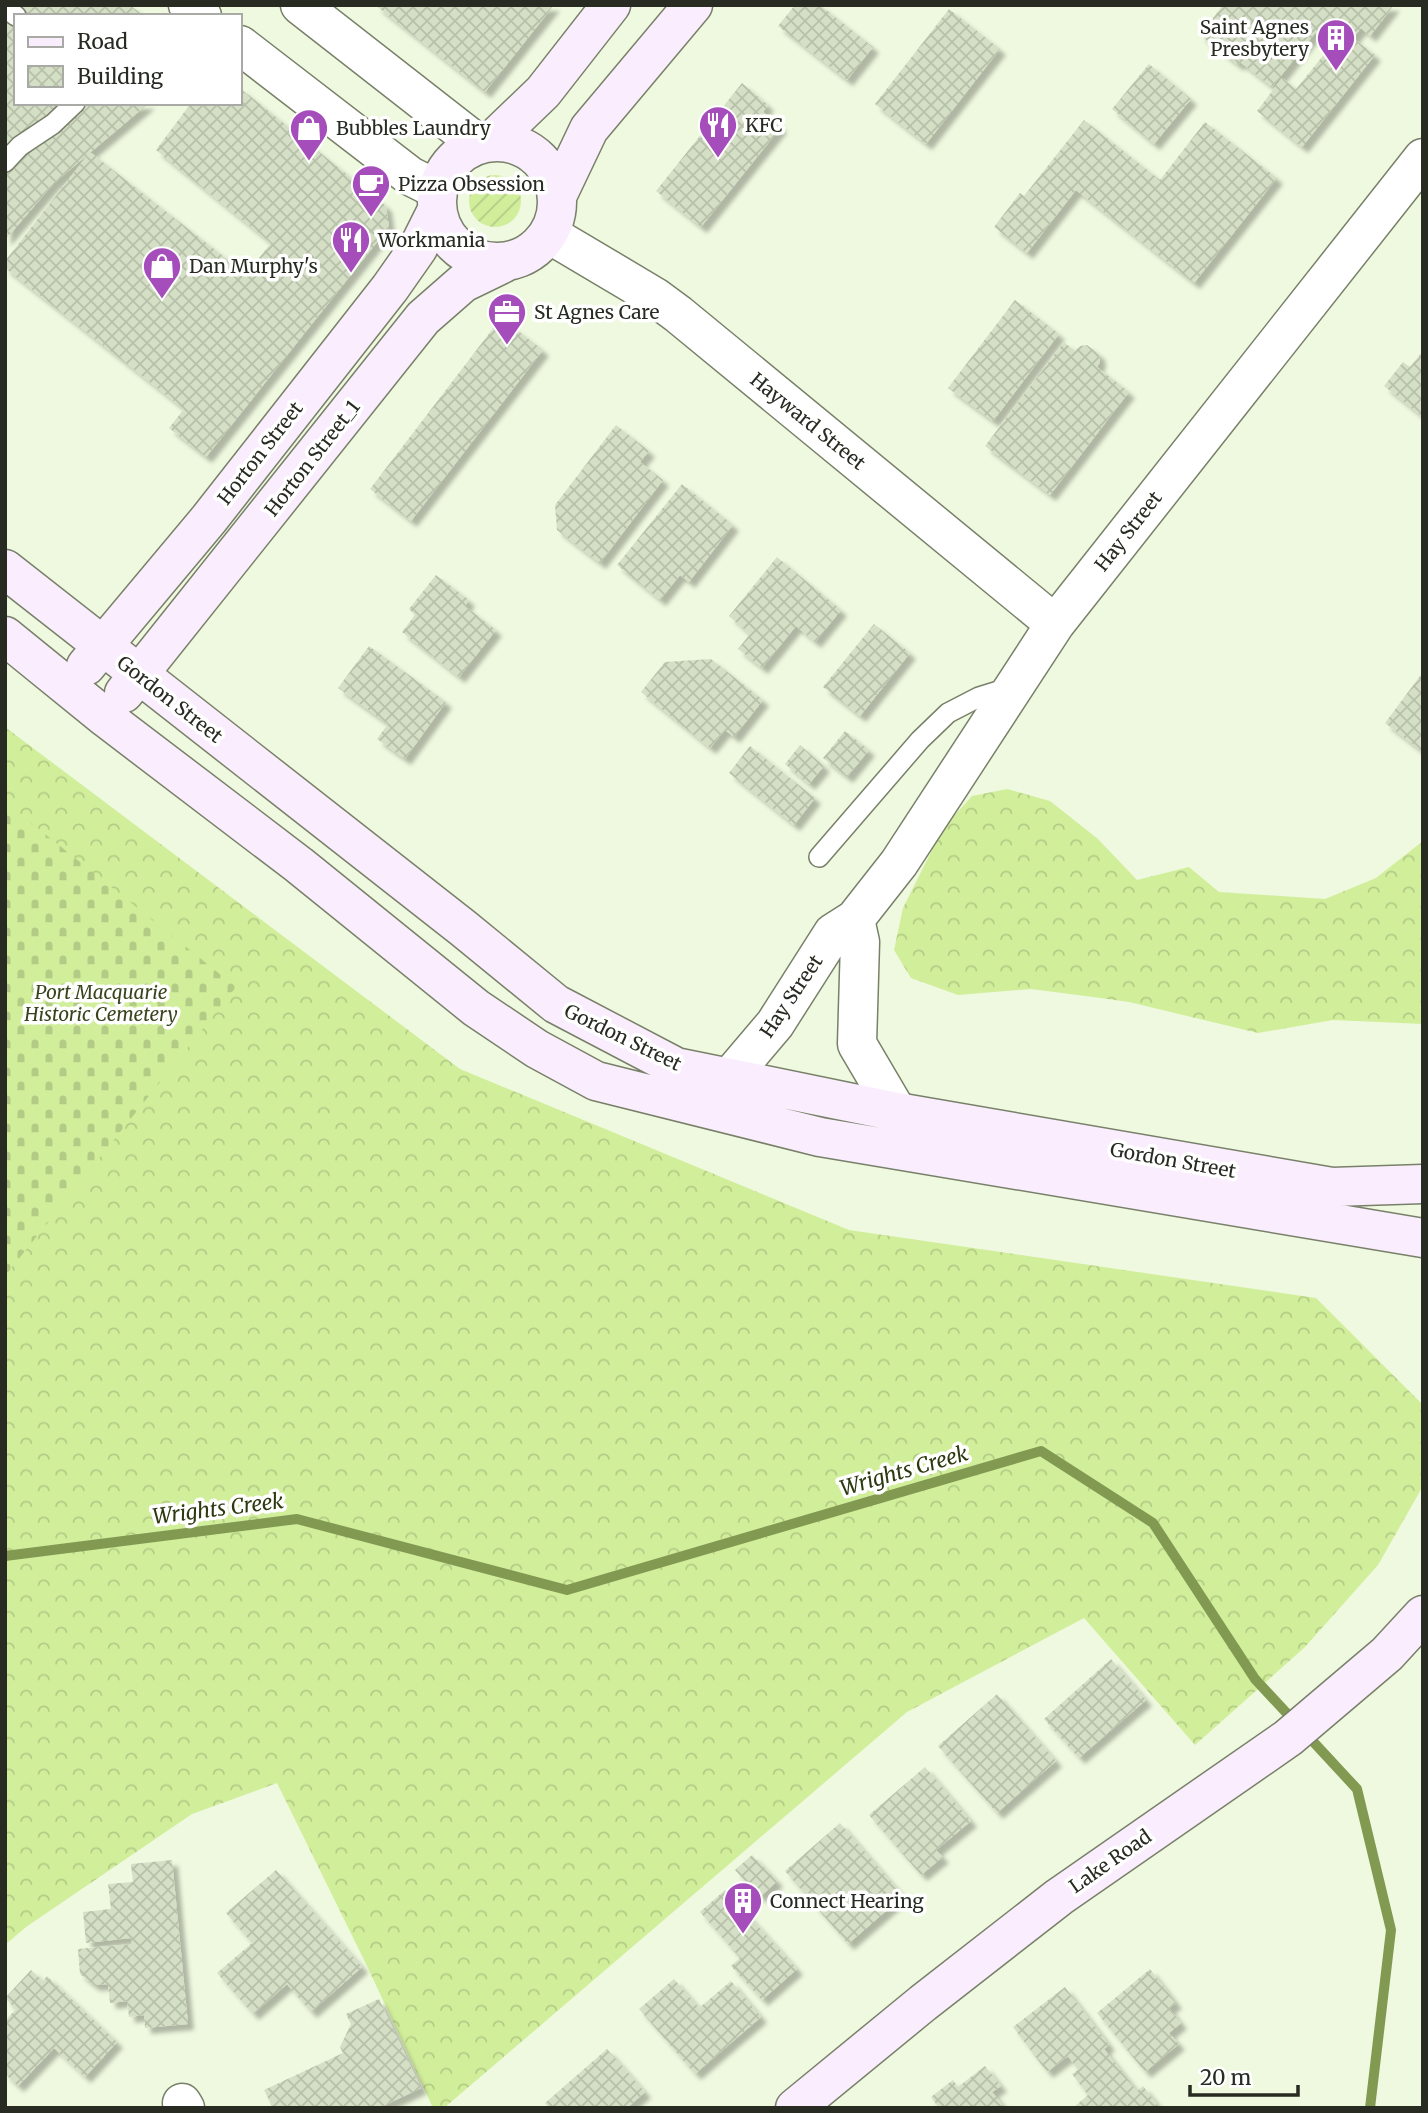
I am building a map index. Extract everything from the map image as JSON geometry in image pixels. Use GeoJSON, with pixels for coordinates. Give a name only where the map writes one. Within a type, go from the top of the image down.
{"type":"FeatureCollection","features":[{"type":"Feature","properties":{"kind":"main road"},"geometry":{"type":"LineString","coordinates":[[611,5],[543,92],[486,142],[460,154],[446,170],[437,200],[449,239],[464,253],[483,261],[504,263],[534,250],[549,234],[556,215],[559,192],[589,129],[693,5]]}},
{"type":"Feature","properties":{"kind":"main road"},"geometry":{"type":"LineString","coordinates":[[486,142],[512,144],[531,152],[546,167],[559,192]]}},
{"type":"Feature","properties":{"kind":"main road","name":"Horton Street"},"geometry":{"type":"LineString","coordinates":[[69,687],[209,519],[390,288],[418,248],[437,200]]}},
{"type":"Feature","properties":{"kind":"main road","name":"Horton Street_1"},"geometry":{"type":"LineString","coordinates":[[138,674],[423,318],[463,283],[504,263]]}},
{"type":"Feature","properties":{"kind":"main road","name":"Gordon Street"},"geometry":{"type":"LineString","coordinates":[[5,569],[463,928],[555,1004],[676,1067],[897,1112],[1332,1187],[1423,1184]]}},
{"type":"Feature","properties":{"kind":"main road","name":"Gordon Street"},"geometry":{"type":"LineString","coordinates":[[5,636],[106,718],[299,865],[476,1008],[537,1049],[596,1081],[820,1137],[1423,1238]]}},
{"type":"Feature","properties":{"kind":"main road"},"geometry":{"type":"LineString","coordinates":[[106,718],[138,674]]}},
{"type":"Feature","properties":{"kind":"main road","name":"Lake Road"},"geometry":{"type":"LineString","coordinates":[[795,2108],[922,2003],[1059,1897],[1288,1738],[1387,1654],[1423,1615]]}},
{"type":"Feature","properties":{"kind":"street"},"geometry":{"type":"LineString","coordinates":[[300,5],[486,142]]}},
{"type":"Feature","properties":{"kind":"street"},"geometry":{"type":"LineString","coordinates":[[242,47],[410,176],[437,200]]}},
{"type":"Feature","properties":{"kind":"street","name":"Hay Street"},"geometry":{"type":"LineString","coordinates":[[730,1077],[775,1024],[833,933],[855,919],[899,863],[1055,624],[1423,158]]}},
{"type":"Feature","properties":{"kind":"street","name":"Hayward Street"},"geometry":{"type":"LineString","coordinates":[[549,234],[678,314],[1055,624]]}},
{"type":"Feature","properties":{"kind":"street"},"geometry":{"type":"LineString","coordinates":[[855,919],[860,942],[857,1044],[897,1112]]}},
{"type":"Feature","properties":{"kind":"lane"},"geometry":{"type":"LineString","coordinates":[[5,162],[20,146],[53,124],[73,105]]}},
{"type":"Feature","properties":{"kind":"lane"},"geometry":{"type":"LineString","coordinates":[[819,857],[920,740],[947,713],[979,697],[1014,686]]}},
{"type":"Feature","properties":{"kind":"green space"},"geometry":{"type":"Polygon","coordinates":[[[495,175],[514,182],[521,201],[514,220],[495,227],[476,220],[469,201],[476,182],[495,175]]]}},
{"type":"Feature","properties":{"kind":"green space"},"geometry":{"type":"Polygon","coordinates":[[[5,727],[460,1069],[849,1230],[1316,1298],[1423,1407],[1423,1486],[1378,1565],[1305,1647],[1195,1745],[1084,1618],[907,1712],[444,2108],[433,2108],[277,1783],[192,1814],[26,1927],[5,1945],[5,727]]]}},
{"type":"Feature","properties":{"kind":"green space"},"geometry":{"type":"Polygon","coordinates":[[[1007,789],[1050,801],[1098,839],[1137,880],[1189,867],[1219,892],[1325,899],[1376,878],[1423,841],[1423,1024],[1333,1020],[1258,1033],[1129,1002],[1031,989],[958,995],[911,978],[894,950],[903,908],[943,828],[972,796],[1007,789]]]}},
{"type":"Feature","properties":{"kind":"green space","name":"Port Macquarie Historic Cemetery"},"geometry":{"type":"Polygon","coordinates":[[[5,802],[236,987],[5,1276],[5,802]]]}},
{"type":"Feature","properties":{"kind":"building"},"geometry":{"type":"Polygon","coordinates":[[[5,5],[130,5],[141,14],[14,14],[14,105],[147,105],[54,183],[5,240],[5,5]]]}},
{"type":"Feature","properties":{"kind":"building"},"geometry":{"type":"Polygon","coordinates":[[[375,5],[554,5],[485,92],[375,5]]]}},
{"type":"Feature","properties":{"kind":"building"},"geometry":{"type":"Polygon","coordinates":[[[795,5],[820,5],[873,47],[847,80],[778,26],[795,5]]]}},
{"type":"Feature","properties":{"kind":"building","name":"Saint Agnes Presbytery"},"geometry":{"type":"Polygon","coordinates":[[[1223,5],[1394,5],[1370,36],[1361,28],[1353,38],[1375,55],[1302,147],[1257,111],[1282,78],[1296,89],[1331,46],[1315,33],[1272,87],[1200,35],[1223,5]]]}},
{"type":"Feature","properties":{"kind":"building"},"geometry":{"type":"Polygon","coordinates":[[[949,9],[1000,49],[926,144],[875,104],[949,9]]]}},
{"type":"Feature","properties":{"kind":"building"},"geometry":{"type":"Polygon","coordinates":[[[1149,64],[1191,99],[1154,144],[1112,109],[1149,64]]]}},
{"type":"Feature","properties":{"kind":"building","name":"KFC"},"geometry":{"type":"Polygon","coordinates":[[[742,83],[768,105],[763,112],[781,127],[701,227],[656,191],[742,83]]]}},
{"type":"Feature","properties":{"kind":"building","name":"Dan Murphy's"},"geometry":{"type":"Polygon","coordinates":[[[242,90],[386,206],[389,227],[206,457],[169,428],[184,409],[5,268],[5,261],[90,152],[246,274],[271,243],[156,150],[190,105],[242,105],[242,90]]]}},
{"type":"Feature","properties":{"kind":"building"},"geometry":{"type":"Polygon","coordinates":[[[1084,120],[1160,180],[1205,122],[1277,178],[1194,283],[1076,190],[1027,253],[994,227],[1020,193],[1024,196],[1084,120]]]}},
{"type":"Feature","properties":{"kind":"building"},"geometry":{"type":"Polygon","coordinates":[[[1015,300],[1059,334],[993,421],[948,388],[1015,300]]]}},
{"type":"Feature","properties":{"kind":"building"},"geometry":{"type":"Polygon","coordinates":[[[501,318],[543,350],[411,521],[370,489],[501,318]]]}},
{"type":"Feature","properties":{"kind":"building"},"geometry":{"type":"Polygon","coordinates":[[[1064,342],[1075,351],[1080,346],[1087,345],[1099,354],[1100,362],[1097,367],[1129,392],[1050,495],[985,446],[1064,342]]]}},
{"type":"Feature","properties":{"kind":"building"},"geometry":{"type":"Polygon","coordinates":[[[1423,351],[1423,417],[1384,386],[1403,362],[1410,367],[1423,351]]]}},
{"type":"Feature","properties":{"kind":"building"},"geometry":{"type":"Polygon","coordinates":[[[616,425],[649,451],[640,462],[663,480],[600,563],[557,530],[555,505],[616,425]]]}},
{"type":"Feature","properties":{"kind":"building"},"geometry":{"type":"Polygon","coordinates":[[[682,484],[733,525],[689,582],[680,575],[660,600],[617,565],[682,484]]]}},
{"type":"Feature","properties":{"kind":"building"},"geometry":{"type":"Polygon","coordinates":[[[777,557],[841,610],[815,642],[796,626],[762,668],[738,649],[750,634],[729,616],[777,557]]]}},
{"type":"Feature","properties":{"kind":"building"},"geometry":{"type":"Polygon","coordinates":[[[436,575],[469,600],[465,606],[496,630],[459,677],[402,632],[415,615],[409,609],[436,575]]]}},
{"type":"Feature","properties":{"kind":"building"},"geometry":{"type":"Polygon","coordinates":[[[874,624],[910,653],[860,716],[823,687],[874,624]]]}},
{"type":"Feature","properties":{"kind":"building"},"geometry":{"type":"Polygon","coordinates":[[[369,646],[446,702],[405,759],[377,739],[388,724],[338,688],[369,646]]]}},
{"type":"Feature","properties":{"kind":"building"},"geometry":{"type":"Polygon","coordinates":[[[711,659],[763,700],[734,737],[725,730],[710,748],[641,692],[665,662],[711,659]]]}},
{"type":"Feature","properties":{"kind":"building"},"geometry":{"type":"Polygon","coordinates":[[[1423,672],[1423,752],[1385,723],[1423,672]]]}},
{"type":"Feature","properties":{"kind":"building"},"geometry":{"type":"Polygon","coordinates":[[[845,731],[869,750],[847,777],[823,758],[845,731]]]}},
{"type":"Feature","properties":{"kind":"building"},"geometry":{"type":"Polygon","coordinates":[[[800,745],[824,766],[809,784],[785,764],[800,745]]]}},
{"type":"Feature","properties":{"kind":"building"},"geometry":{"type":"Polygon","coordinates":[[[750,746],[815,798],[794,825],[729,773],[750,746]]]}},
{"type":"Feature","properties":{"kind":"building"},"geometry":{"type":"Polygon","coordinates":[[[1111,1659],[1146,1700],[1079,1758],[1044,1719],[1111,1659]]]}},
{"type":"Feature","properties":{"kind":"building"},"geometry":{"type":"Polygon","coordinates":[[[997,1694],[1056,1761],[997,1813],[938,1746],[997,1694]]]}},
{"type":"Feature","properties":{"kind":"building"},"geometry":{"type":"Polygon","coordinates":[[[925,1767],[971,1821],[936,1850],[943,1857],[921,1875],[869,1815],[925,1767]]]}},
{"type":"Feature","properties":{"kind":"building"},"geometry":{"type":"Polygon","coordinates":[[[840,1823],[903,1896],[848,1944],[785,1871],[840,1823]]]}},
{"type":"Feature","properties":{"kind":"building"},"geometry":{"type":"Polygon","coordinates":[[[752,1855],[777,1881],[760,1897],[735,1870],[752,1855]]]}},
{"type":"Feature","properties":{"kind":"building"},"geometry":{"type":"Polygon","coordinates":[[[172,1860],[188,2024],[145,2028],[144,2015],[129,2017],[127,2001],[110,2003],[108,1984],[94,1985],[80,1974],[78,1949],[132,1944],[131,1938],[86,1943],[83,1912],[111,1909],[108,1884],[133,1882],[131,1864],[172,1860]]]}},
{"type":"Feature","properties":{"kind":"building"},"geometry":{"type":"Polygon","coordinates":[[[276,1870],[362,1967],[311,2012],[287,1984],[253,2014],[217,1973],[252,1943],[226,1913],[276,1870]]]}},
{"type":"Feature","properties":{"kind":"building","name":"Connect Hearing"},"geometry":{"type":"Polygon","coordinates":[[[725,1890],[797,1969],[762,2000],[731,1966],[740,1958],[700,1912],[725,1890]]]}},
{"type":"Feature","properties":{"kind":"building"},"geometry":{"type":"Polygon","coordinates":[[[1150,1969],[1176,2003],[1169,2008],[1181,2023],[1169,2033],[1179,2044],[1145,2072],[1097,2013],[1150,1969]]]}},
{"type":"Feature","properties":{"kind":"building"},"geometry":{"type":"Polygon","coordinates":[[[31,1970],[43,1981],[47,1976],[117,2042],[85,2077],[54,2048],[18,2086],[5,2074],[5,2021],[16,2009],[5,1998],[31,1970]]]}},
{"type":"Feature","properties":{"kind":"building"},"geometry":{"type":"Polygon","coordinates":[[[674,1979],[699,2008],[731,1981],[761,2017],[695,2074],[639,2009],[674,1979]]]}},
{"type":"Feature","properties":{"kind":"building"},"geometry":{"type":"Polygon","coordinates":[[[1065,1987],[1109,2045],[1104,2049],[1137,2091],[1143,2086],[1160,2108],[1077,2108],[1075,2106],[1088,2095],[1072,2074],[1078,2070],[1068,2056],[1047,2072],[1013,2027],[1065,1987]]]}},
{"type":"Feature","properties":{"kind":"building"},"geometry":{"type":"Polygon","coordinates":[[[379,1999],[421,2088],[379,2108],[273,2108],[264,2090],[343,2053],[340,2047],[351,2024],[346,2014],[379,1999]]]}},
{"type":"Feature","properties":{"kind":"building"},"geometry":{"type":"Polygon","coordinates":[[[607,2049],[645,2092],[627,2108],[549,2108],[545,2103],[607,2049]]]}},
{"type":"Feature","properties":{"kind":"building"},"geometry":{"type":"Polygon","coordinates":[[[985,2066],[1001,2086],[992,2092],[1005,2108],[939,2108],[931,2097],[953,2080],[958,2087],[985,2066]]]}},
{"type":"Feature","properties":{"kind":"waterway","name":"Wrights Creek"},"geometry":{"type":"LineString","coordinates":[[5,1556],[297,1519],[567,1590],[1041,1451],[1153,1523],[1255,1679],[1357,1789],[1391,1930],[1370,2108]]}},
{"type":"Feature","properties":{"kind":"place","name":"Saint Agnes Presbytery"},"geometry":{"type":"Point","coordinates":[1336,72]}},
{"type":"Feature","properties":{"kind":"place","name":"KFC"},"geometry":{"type":"Point","coordinates":[718,159]}},
{"type":"Feature","properties":{"kind":"place","name":"Bubbles Laundry"},"geometry":{"type":"Point","coordinates":[309,162]}},
{"type":"Feature","properties":{"kind":"place","name":"Pizza Obsession"},"geometry":{"type":"Point","coordinates":[371,218]}},
{"type":"Feature","properties":{"kind":"place","name":"Workmania"},"geometry":{"type":"Point","coordinates":[351,274]}},
{"type":"Feature","properties":{"kind":"place","name":"Dan Murphy's"},"geometry":{"type":"Point","coordinates":[162,300]}},
{"type":"Feature","properties":{"kind":"place","name":"St Agnes Care"},"geometry":{"type":"Point","coordinates":[507,346]}},
{"type":"Feature","properties":{"kind":"place","name":"Connect Hearing"},"geometry":{"type":"Point","coordinates":[743,1935]}}]}
